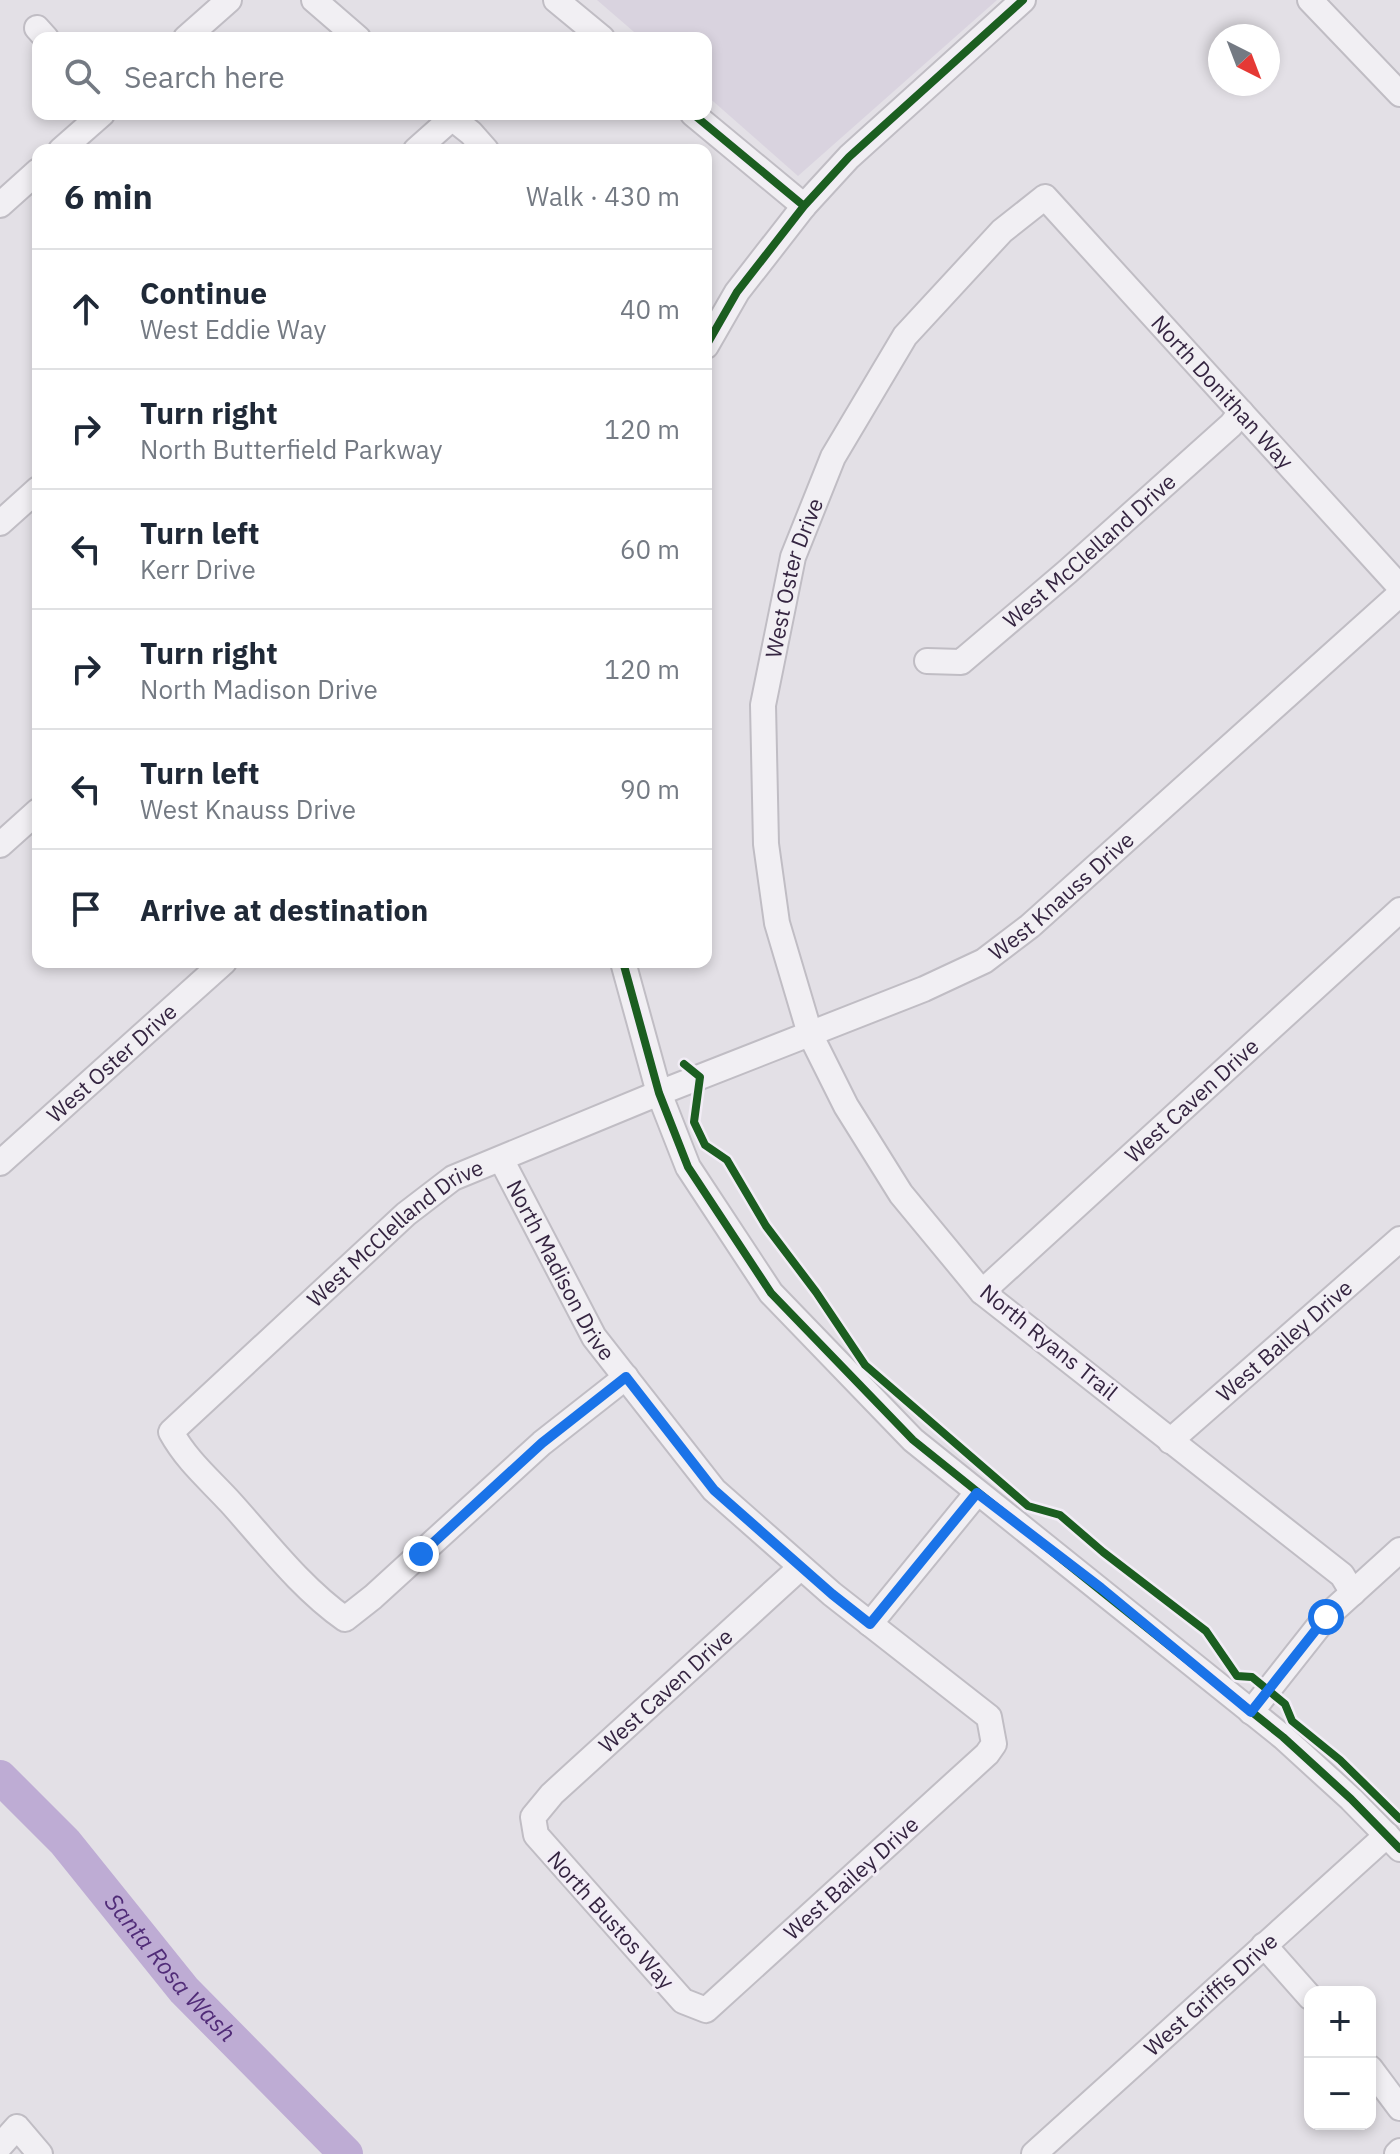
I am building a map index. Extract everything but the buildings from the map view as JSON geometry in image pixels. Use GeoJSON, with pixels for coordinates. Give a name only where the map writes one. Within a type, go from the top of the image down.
{"type":"FeatureCollection","features":[{"type":"Feature","properties":{"kind":"street"},"geometry":{"type":"LineString","coordinates":[[193,32],[229,0]]}},
{"type":"Feature","properties":{"kind":"street"},"geometry":{"type":"LineString","coordinates":[[314,0],[351,32]]}},
{"type":"Feature","properties":{"kind":"street"},"geometry":{"type":"LineString","coordinates":[[556,0],[595,32]]}},
{"type":"Feature","properties":{"kind":"street"},"geometry":{"type":"LineString","coordinates":[[712,336],[737,292],[804,206],[849,157],[1023,0]]}},
{"type":"Feature","properties":{"kind":"street"},"geometry":{"type":"LineString","coordinates":[[1310,0],[1400,94]]}},
{"type":"Feature","properties":{"kind":"street"},"geometry":{"type":"LineString","coordinates":[[68,144],[95,120]]}},
{"type":"Feature","properties":{"kind":"street"},"geometry":{"type":"LineString","coordinates":[[422,144],[446,120]]}},
{"type":"Feature","properties":{"kind":"street"},"geometry":{"type":"LineString","coordinates":[[455,120],[481,144]]}},
{"type":"Feature","properties":{"kind":"street"},"geometry":{"type":"LineString","coordinates":[[700,120],[804,206]]}},
{"type":"Feature","properties":{"kind":"street"},"geometry":{"type":"LineString","coordinates":[[0,205],[32,176]]}},
{"type":"Feature","properties":{"kind":"street","name":"North Donithan Way"},"geometry":{"type":"LineString","coordinates":[[1045,197],[1400,587]]}},
{"type":"Feature","properties":{"kind":"street","name":"West Oster Drive"},"geometry":{"type":"LineString","coordinates":[[810,1034],[777,923],[766,844],[763,705],[793,557],[833,457],[905,336],[1002,231],[1045,197]]}},
{"type":"Feature","properties":{"kind":"street","name":"West McClelland Drive"},"geometry":{"type":"LineString","coordinates":[[927,661],[961,662],[1079,562],[1231,425],[1241,412]]}},
{"type":"Feature","properties":{"kind":"street"},"geometry":{"type":"LineString","coordinates":[[0,523],[32,494]]}},
{"type":"Feature","properties":{"kind":"street","name":"West Knauss Drive"},"geometry":{"type":"LineString","coordinates":[[659,1093],[924,989],[984,961],[1030,926],[1400,594]]}},
{"type":"Feature","properties":{"kind":"street"},"geometry":{"type":"LineString","coordinates":[[0,845],[32,816]]}},
{"type":"Feature","properties":{"kind":"street","name":"West Caven Drive"},"geometry":{"type":"LineString","coordinates":[[982,1292],[1400,910]]}},
{"type":"Feature","properties":{"kind":"street","name":"West Oster Drive"},"geometry":{"type":"LineString","coordinates":[[0,1163],[217,968]]}},
{"type":"Feature","properties":{"kind":"street"},"geometry":{"type":"LineString","coordinates":[[625,968],[659,1093],[688,1167],[771,1293],[913,1440],[1283,1737],[1394,1842]]}},
{"type":"Feature","properties":{"kind":"street","name":"North Ryans Trail"},"geometry":{"type":"LineString","coordinates":[[810,1034],[846,1106],[901,1194],[982,1292],[1342,1575],[1353,1593]]}},
{"type":"Feature","properties":{"kind":"street","name":"West McClelland Drive"},"geometry":{"type":"LineString","coordinates":[[626,1377],[542,1443],[345,1619],[320,1601],[183,1454],[171,1432],[406,1214],[453,1178],[659,1093]]}},
{"type":"Feature","properties":{"kind":"street","name":"North Madison Drive"},"geometry":{"type":"LineString","coordinates":[[501,1159],[594,1337],[714,1490],[870,1624],[989,1717],[994,1744]]}},
{"type":"Feature","properties":{"kind":"street","name":"West Bailey Drive"},"geometry":{"type":"LineString","coordinates":[[1170,1441],[1400,1239]]}},
{"type":"Feature","properties":{"kind":"street"},"geometry":{"type":"LineString","coordinates":[[870,1624],[977,1493]]}},
{"type":"Feature","properties":{"kind":"street"},"geometry":{"type":"LineString","coordinates":[[1251,1712],[1326,1617],[1400,1550]]}},
{"type":"Feature","properties":{"kind":"street","name":"West Caven Drive"},"geometry":{"type":"LineString","coordinates":[[533,1817],[552,1794],[801,1567]]}},
{"type":"Feature","properties":{"kind":"street","name":"West Bailey Drive"},"geometry":{"type":"LineString","coordinates":[[706,2010],[987,1754],[994,1744]]}},
{"type":"Feature","properties":{"kind":"street","name":"North Bustos Way"},"geometry":{"type":"LineString","coordinates":[[533,1817],[536,1835],[683,2001],[706,2010]]}},
{"type":"Feature","properties":{"kind":"street","name":"West Griffis Drive"},"geometry":{"type":"LineString","coordinates":[[1034,2154],[1264,1945],[1394,1842]]}},
{"type":"Feature","properties":{"kind":"street"},"geometry":{"type":"LineString","coordinates":[[1264,1945],[1304,1990]]}},
{"type":"Feature","properties":{"kind":"street"},"geometry":{"type":"LineString","coordinates":[[1376,2076],[1400,2108]]}},
{"type":"Feature","properties":{"kind":"street"},"geometry":{"type":"LineString","coordinates":[[0,2146],[17,2127],[40,2154]]}},
{"type":"Feature","properties":{"kind":"shaded area"},"geometry":{"type":"Polygon","coordinates":[[[597,0],[997,0],[798,176],[712,100],[712,32],[634,32],[597,0]]]}},
{"type":"Feature","properties":{"kind":"waterway","name":"Santa Rosa Wash"},"geometry":{"type":"LineString","coordinates":[[0,1777],[65,1842],[184,1990],[346,2154]]}},
{"type":"Feature","properties":{"kind":"cycle path"},"geometry":{"type":"LineString","coordinates":[[712,336],[737,292],[804,206],[849,157],[1023,0]]}},
{"type":"Feature","properties":{"kind":"cycle path"},"geometry":{"type":"LineString","coordinates":[[700,120],[804,206]]}},
{"type":"Feature","properties":{"kind":"cycle path"},"geometry":{"type":"LineString","coordinates":[[625,968],[659,1093],[688,1167],[771,1293],[913,1440],[1283,1737],[1400,1849]]}},
{"type":"Feature","properties":{"kind":"cycle path"},"geometry":{"type":"LineString","coordinates":[[684,1064],[700,1077],[694,1122],[705,1145],[727,1160],[766,1226],[816,1292],[865,1365],[1028,1506],[1060,1515],[1206,1631],[1237,1676],[1252,1677],[1285,1704],[1292,1721],[1340,1760],[1400,1819]]}},
{"type":"Feature","properties":{"kind":"route"},"geometry":{"type":"LineString","coordinates":[[421,1554],[542,1443],[626,1377],[714,1490],[870,1624],[977,1493],[1101,1588],[1251,1712],[1326,1617]]}}]}
